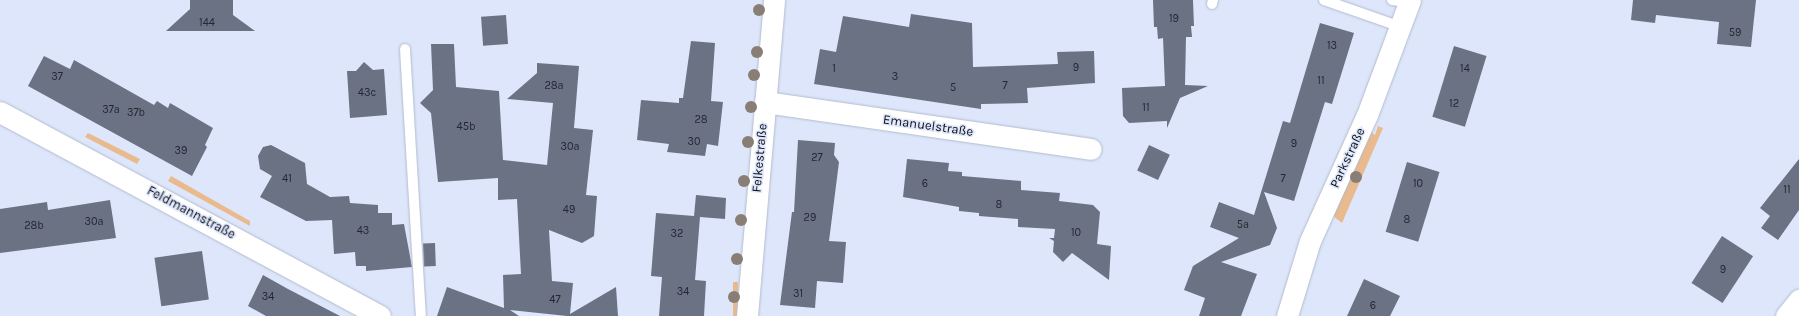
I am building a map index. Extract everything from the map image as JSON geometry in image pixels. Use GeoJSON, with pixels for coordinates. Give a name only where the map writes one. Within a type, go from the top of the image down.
{"type":"FeatureCollection","features":[{"type":"Feature","properties":{"kind":"street","name":"Felkestraße"},"geometry":{"type":"LineString","coordinates":[[747,316],[774,0]]}},
{"type":"Feature","properties":{"kind":"street","name":"Parkstraße"},"geometry":{"type":"LineString","coordinates":[[1287,316],[1310,241],[1368,115],[1401,27],[1403,1]]}},
{"type":"Feature","properties":{"kind":"street","name":"Emanuelstraße"},"geometry":{"type":"LineString","coordinates":[[765,102],[1091,149]]}},
{"type":"Feature","properties":{"kind":"street","name":"Feldmannstraße"},"geometry":{"type":"LineString","coordinates":[[0,112],[380,316]]}},
{"type":"Feature","properties":{"kind":"street"},"geometry":{"type":"LineString","coordinates":[[1786,316],[1799,300]]}},
{"type":"Feature","properties":{"kind":"lane"},"geometry":{"type":"LineString","coordinates":[[1324,0],[1401,27]]}},
{"type":"Feature","properties":{"kind":"lane"},"geometry":{"type":"LineString","coordinates":[[405,50],[421,316]]}},
{"type":"Feature","properties":{"kind":"shaded area"},"geometry":{"type":"Polygon","coordinates":[[[1378,126],[1383,128],[1342,223],[1332,215],[1369,130],[1375,135],[1378,126]]]}},
{"type":"Feature","properties":{"kind":"shaded area"},"geometry":{"type":"Polygon","coordinates":[[[88,133],[140,159],[137,164],[85,137],[88,133]]]}},
{"type":"Feature","properties":{"kind":"shaded area"},"geometry":{"type":"Polygon","coordinates":[[[171,176],[250,221],[250,226],[168,181],[171,176]]]}},
{"type":"Feature","properties":{"kind":"shaded area"},"geometry":{"type":"Polygon","coordinates":[[[733,282],[738,282],[738,316],[733,316],[733,282]]]}},
{"type":"Feature","properties":{"kind":"building"},"geometry":{"type":"Polygon","coordinates":[[[190,0],[233,0],[233,15],[255,31],[166,31],[190,9],[190,0]]]}},
{"type":"Feature","properties":{"kind":"building"},"geometry":{"type":"Polygon","coordinates":[[[1153,0],[1193,0],[1194,26],[1191,26],[1192,37],[1186,37],[1185,85],[1208,86],[1180,98],[1167,128],[1167,121],[1129,123],[1123,116],[1122,88],[1165,86],[1163,38],[1158,39],[1157,27],[1154,27],[1153,0]]]}},
{"type":"Feature","properties":{"kind":"building"},"geometry":{"type":"Polygon","coordinates":[[[1633,0],[1756,0],[1751,47],[1717,44],[1719,22],[1656,15],[1655,23],[1631,20],[1633,0]]]}},
{"type":"Feature","properties":{"kind":"building"},"geometry":{"type":"Polygon","coordinates":[[[911,14],[972,23],[973,67],[1058,64],[1057,52],[1094,51],[1095,83],[1027,88],[1028,103],[981,104],[981,109],[814,84],[820,49],[836,52],[843,16],[909,27],[911,14]]]}},
{"type":"Feature","properties":{"kind":"building"},"geometry":{"type":"Polygon","coordinates":[[[506,15],[508,44],[483,46],[481,17],[506,15]]]}},
{"type":"Feature","properties":{"kind":"building"},"geometry":{"type":"Polygon","coordinates":[[[1320,23],[1354,33],[1332,104],[1325,102],[1294,201],[1264,192],[1277,228],[1270,245],[1221,262],[1257,274],[1241,316],[1199,316],[1205,298],[1184,290],[1193,266],[1239,238],[1210,227],[1219,202],[1254,215],[1283,121],[1290,123],[1320,23]]]}},
{"type":"Feature","properties":{"kind":"building"},"geometry":{"type":"Polygon","coordinates":[[[691,41],[715,43],[711,101],[723,102],[718,146],[707,144],[705,156],[667,152],[669,144],[637,140],[641,100],[679,103],[679,98],[683,98],[691,41]]]}},
{"type":"Feature","properties":{"kind":"building"},"geometry":{"type":"Polygon","coordinates":[[[431,44],[454,44],[456,87],[499,91],[503,160],[547,165],[553,103],[507,99],[537,73],[537,63],[579,66],[574,128],[593,130],[586,195],[597,196],[594,236],[582,243],[549,230],[552,281],[573,283],[570,314],[616,287],[618,316],[567,316],[510,310],[519,316],[437,316],[447,287],[504,308],[503,275],[521,274],[517,199],[498,200],[498,178],[438,182],[431,113],[420,103],[433,90],[431,44]]]}},
{"type":"Feature","properties":{"kind":"building"},"geometry":{"type":"Polygon","coordinates":[[[1454,46],[1487,56],[1465,127],[1432,117],[1454,46]]]}},
{"type":"Feature","properties":{"kind":"building"},"geometry":{"type":"Polygon","coordinates":[[[44,56],[70,69],[74,60],[154,105],[157,101],[168,108],[170,103],[213,128],[205,145],[207,147],[192,176],[28,86],[44,56]]]}},
{"type":"Feature","properties":{"kind":"building"},"geometry":{"type":"Polygon","coordinates":[[[364,62],[373,70],[384,69],[387,115],[350,118],[347,71],[356,71],[364,62]]]}},
{"type":"Feature","properties":{"kind":"building"},"geometry":{"type":"Polygon","coordinates":[[[798,140],[835,143],[834,155],[839,162],[829,241],[846,242],[843,283],[817,281],[815,308],[780,305],[792,212],[794,212],[798,140]]]}},
{"type":"Feature","properties":{"kind":"building"},"geometry":{"type":"Polygon","coordinates":[[[271,145],[305,163],[307,184],[330,197],[349,196],[350,203],[378,205],[378,213],[392,213],[392,225],[404,224],[412,267],[366,271],[366,266],[356,266],[355,252],[334,254],[332,220],[306,221],[260,197],[272,176],[260,169],[258,156],[263,147],[271,145]]]}},
{"type":"Feature","properties":{"kind":"building"},"geometry":{"type":"Polygon","coordinates":[[[1149,145],[1170,155],[1158,180],[1137,170],[1149,145]]]}},
{"type":"Feature","properties":{"kind":"building"},"geometry":{"type":"Polygon","coordinates":[[[907,159],[949,163],[948,171],[962,172],[962,176],[1021,181],[1021,190],[1060,193],[1059,201],[1093,205],[1100,212],[1097,244],[1111,246],[1109,280],[1072,253],[1063,262],[1053,252],[1054,241],[1049,238],[1054,238],[1055,229],[1018,227],[1018,219],[979,216],[979,213],[959,211],[959,207],[903,197],[907,159]]]}},
{"type":"Feature","properties":{"kind":"building"},"geometry":{"type":"Polygon","coordinates":[[[1799,159],[1799,210],[1778,240],[1761,228],[1770,216],[1760,208],[1799,159]]]}},
{"type":"Feature","properties":{"kind":"building"},"geometry":{"type":"Polygon","coordinates":[[[1407,162],[1440,172],[1418,242],[1386,232],[1407,162]]]}},
{"type":"Feature","properties":{"kind":"building"},"geometry":{"type":"Polygon","coordinates":[[[696,195],[726,198],[725,219],[700,217],[695,280],[706,281],[704,316],[659,316],[662,277],[651,276],[656,213],[694,216],[696,195]]]}},
{"type":"Feature","properties":{"kind":"building"},"geometry":{"type":"Polygon","coordinates":[[[110,200],[116,238],[0,253],[0,209],[47,202],[48,210],[110,200]]]}},
{"type":"Feature","properties":{"kind":"building"},"geometry":{"type":"Polygon","coordinates":[[[1722,236],[1753,256],[1723,303],[1692,283],[1722,236]]]}},
{"type":"Feature","properties":{"kind":"building"},"geometry":{"type":"Polygon","coordinates":[[[423,243],[435,243],[436,266],[424,266],[423,243]]]}},
{"type":"Feature","properties":{"kind":"building"},"geometry":{"type":"Polygon","coordinates":[[[202,251],[209,300],[161,306],[154,258],[202,251]]]}},
{"type":"Feature","properties":{"kind":"building"},"geometry":{"type":"Polygon","coordinates":[[[263,275],[340,316],[266,316],[248,306],[263,275]]]}},
{"type":"Feature","properties":{"kind":"building"},"geometry":{"type":"Polygon","coordinates":[[[1364,279],[1400,296],[1390,316],[1347,316],[1364,279]]]}}]}
